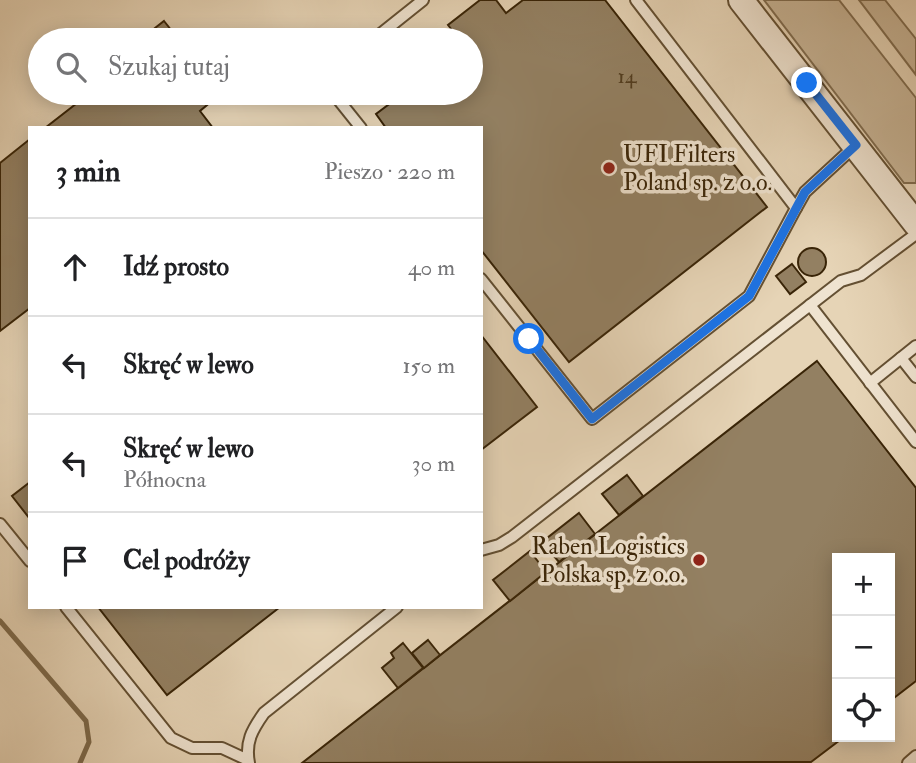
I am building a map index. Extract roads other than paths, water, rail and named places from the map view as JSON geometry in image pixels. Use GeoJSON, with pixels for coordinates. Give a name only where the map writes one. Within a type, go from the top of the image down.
{"type":"FeatureCollection","features":[{"type":"Feature","properties":{"kind":"street"},"geometry":{"type":"LineString","coordinates":[[741,0],[911,210]]}},
{"type":"Feature","properties":{"kind":"lane"},"geometry":{"type":"LineString","coordinates":[[388,28],[423,0]]}},
{"type":"Feature","properties":{"kind":"lane"},"geometry":{"type":"LineString","coordinates":[[636,0],[796,208]]}},
{"type":"Feature","properties":{"kind":"lane"},"geometry":{"type":"LineString","coordinates":[[343,105],[359,126]]}},
{"type":"Feature","properties":{"kind":"lane"},"geometry":{"type":"LineString","coordinates":[[483,282],[592,419],[749,296],[805,192],[856,145]]}},
{"type":"Feature","properties":{"kind":"lane"},"geometry":{"type":"LineString","coordinates":[[483,549],[512,537],[841,281],[861,275],[916,233]]}},
{"type":"Feature","properties":{"kind":"lane"},"geometry":{"type":"LineString","coordinates":[[810,305],[916,442]]}},
{"type":"Feature","properties":{"kind":"lane"},"geometry":{"type":"LineString","coordinates":[[870,383],[916,346]]}},
{"type":"Feature","properties":{"kind":"lane"},"geometry":{"type":"LineString","coordinates":[[901,358],[916,377]]}},
{"type":"Feature","properties":{"kind":"lane"},"geometry":{"type":"LineString","coordinates":[[0,524],[28,559]]}},
{"type":"Feature","properties":{"kind":"lane"},"geometry":{"type":"LineString","coordinates":[[68,609],[171,738],[192,748],[222,748],[248,761],[247,743],[253,728],[264,713],[394,609]]}},
{"type":"Feature","properties":{"kind":"lane"},"geometry":{"type":"LineString","coordinates":[[908,763],[916,757]]}},
{"type":"Feature","properties":{"kind":"waterway"},"geometry":{"type":"LineString","coordinates":[[0,621],[86,721],[89,742],[80,763]]}},
{"type":"Feature","properties":{"kind":"place","name":"UFI Filters Poland sp. z o.o."},"geometry":{"type":"Point","coordinates":[609,168]}},
{"type":"Feature","properties":{"kind":"place","name":"Raben Logistics Polska sp. z o.o."},"geometry":{"type":"Point","coordinates":[699,560]}}]}
